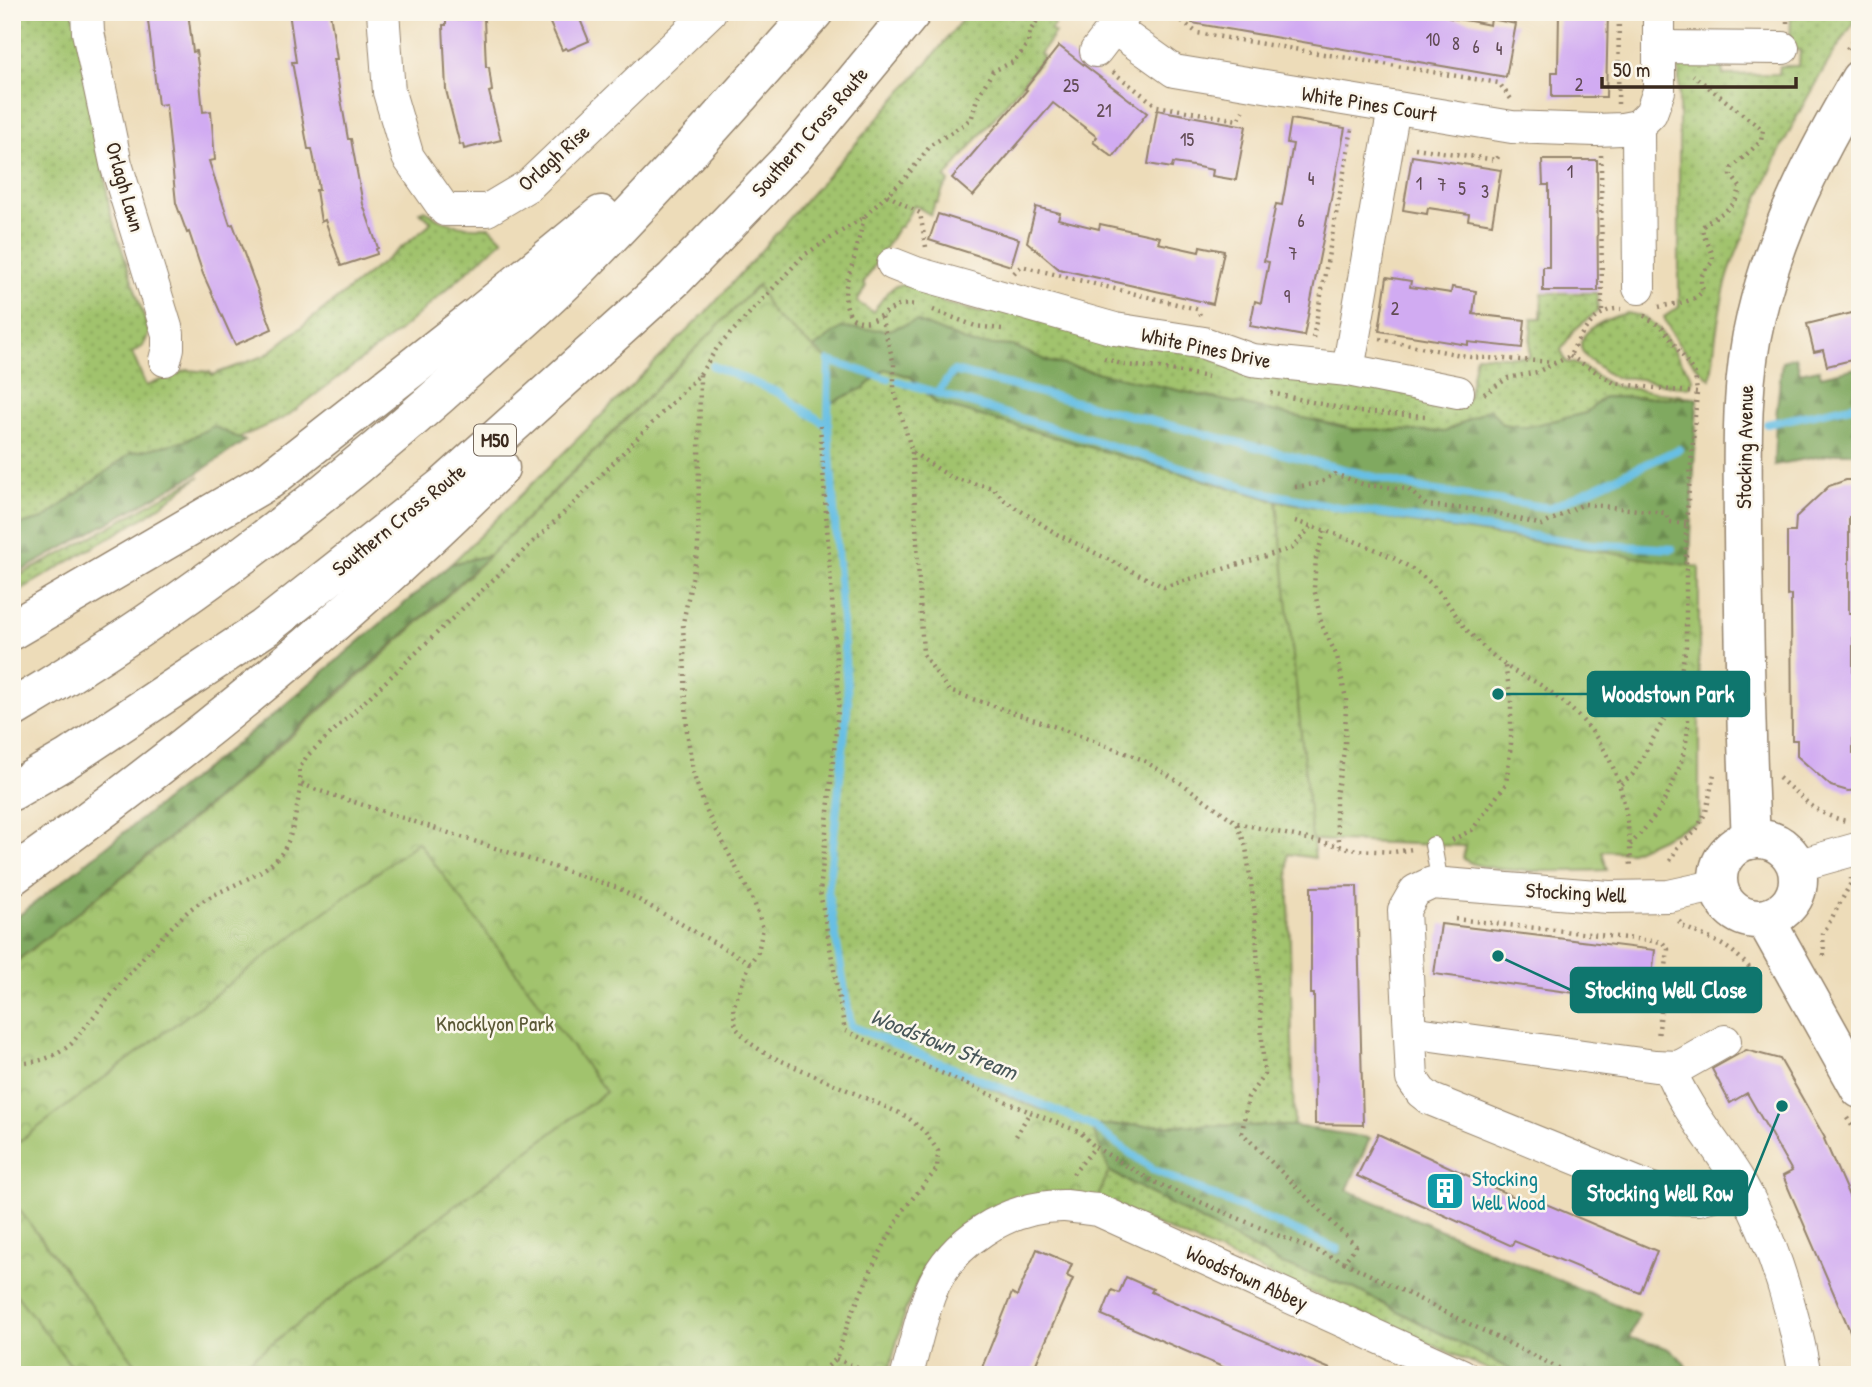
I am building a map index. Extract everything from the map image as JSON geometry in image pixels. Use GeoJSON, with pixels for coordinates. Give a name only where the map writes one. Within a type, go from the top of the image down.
{"type":"FeatureCollection","features":[{"type":"Feature","properties":{"kind":"main road"},"geometry":{"type":"LineString","coordinates":[[12,709],[82,667],[274,532],[416,418],[577,270],[720,118],[814,12]]}},
{"type":"Feature","properties":{"kind":"main road","name":"Southern Cross Route"},"geometry":{"type":"LineString","coordinates":[[12,791],[67,759],[264,628],[444,486],[674,279],[793,156],[912,12]]}},
{"type":"Feature","properties":{"kind":"main road","name":"Stocking Avenue"},"geometry":{"type":"LineString","coordinates":[[1751,840],[1746,740],[1743,444],[1749,347],[1761,295],[1779,237],[1819,151],[1860,79]]}},
{"type":"Feature","properties":{"kind":"main road"},"geometry":{"type":"LineString","coordinates":[[12,630],[269,480],[478,316],[720,118]]}},
{"type":"Feature","properties":{"kind":"main road","name":"M50"},"geometry":{"type":"LineString","coordinates":[[12,876],[223,718],[442,526],[537,431],[674,279]]}},
{"type":"Feature","properties":{"kind":"main road"},"geometry":{"type":"LineString","coordinates":[[1763,839],[1783,848],[1796,866],[1799,878],[1793,900],[1786,909],[1765,919],[1752,919],[1730,908],[1719,886],[1723,861],[1739,844],[1751,840],[1763,839]]}},
{"type":"Feature","properties":{"kind":"main road"},"geometry":{"type":"LineString","coordinates":[[1765,919],[1851,1099]]}},
{"type":"Feature","properties":{"kind":"street","name":"Orlagh Lawn"},"geometry":{"type":"LineString","coordinates":[[87,12],[88,33],[116,164],[168,334],[165,360]]}},
{"type":"Feature","properties":{"kind":"street","name":"Orlagh Rise"},"geometry":{"type":"LineString","coordinates":[[383,12],[389,92],[408,157],[445,210],[488,210],[529,185],[710,12]]}},
{"type":"Feature","properties":{"kind":"street"},"geometry":{"type":"LineString","coordinates":[[1643,303],[1638,126],[1651,113],[1659,91],[1659,12]]}},
{"type":"Feature","properties":{"kind":"street","name":"White Pines Court"},"geometry":{"type":"LineString","coordinates":[[1110,39],[1174,71],[1394,108],[1512,127],[1596,130],[1638,126]]}},
{"type":"Feature","properties":{"kind":"street"},"geometry":{"type":"LineString","coordinates":[[1659,47],[1783,48]]}},
{"type":"Feature","properties":{"kind":"street"},"geometry":{"type":"LineString","coordinates":[[1348,370],[1394,108]]}},
{"type":"Feature","properties":{"kind":"street","name":"White Pines Drive"},"geometry":{"type":"LineString","coordinates":[[893,264],[916,273],[1115,329],[1203,343],[1252,360],[1348,370],[1458,392]]}},
{"type":"Feature","properties":{"kind":"street"},"geometry":{"type":"LineString","coordinates":[[1796,866],[1855,861]]}},
{"type":"Feature","properties":{"kind":"street"},"geometry":{"type":"LineString","coordinates":[[1436,883],[1415,891],[1404,909],[1412,1079],[1421,1093],[1674,1198],[1699,1199],[1742,1187]]}},
{"type":"Feature","properties":{"kind":"street","name":"Stocking Well"},"geometry":{"type":"LineString","coordinates":[[1436,883],[1609,897],[1669,896],[1719,886]]}},
{"type":"Feature","properties":{"kind":"street"},"geometry":{"type":"LineString","coordinates":[[1410,1032],[1662,1067],[1679,1067],[1725,1041]]}},
{"type":"Feature","properties":{"kind":"street"},"geometry":{"type":"LineString","coordinates":[[1662,1067],[1742,1187],[1770,1244],[1790,1302],[1805,1375]]}},
{"type":"Feature","properties":{"kind":"street","name":"Woodstown Abbey"},"geometry":{"type":"LineString","coordinates":[[907,1375],[930,1294],[951,1258],[989,1226],[1026,1211],[1064,1206],[1098,1210],[1462,1375]]}},
{"type":"Feature","properties":{"kind":"lane"},"geometry":{"type":"LineString","coordinates":[[1433,845],[1436,883]]}},
{"type":"Feature","properties":{"kind":"path"},"geometry":{"type":"LineString","coordinates":[[12,1064],[37,1062],[59,1054],[71,1044],[136,966],[186,913],[215,894],[244,881],[275,860],[288,840],[301,783],[299,769],[307,756],[570,507],[700,374],[718,348],[804,255],[864,216],[906,177],[931,145],[972,117],[977,97],[993,71],[1013,62],[1021,53],[1028,43],[1030,31],[1043,12]]}},
{"type":"Feature","properties":{"kind":"path"},"geometry":{"type":"LineString","coordinates":[[1171,12],[1197,33],[1499,83],[1514,103]]}},
{"type":"Feature","properties":{"kind":"path"},"geometry":{"type":"LineString","coordinates":[[1610,107],[1618,107],[1619,12]]}},
{"type":"Feature","properties":{"kind":"path"},"geometry":{"type":"LineString","coordinates":[[1110,39],[1157,106],[1238,120],[1247,103]]}},
{"type":"Feature","properties":{"kind":"path"},"geometry":{"type":"LineString","coordinates":[[1643,303],[1660,306],[1695,299],[1701,294],[1702,272],[1713,261],[1713,251],[1703,236],[1702,227],[1730,208],[1738,198],[1740,187],[1731,175],[1732,168],[1761,141],[1763,130],[1689,72]]}},
{"type":"Feature","properties":{"kind":"path"},"geometry":{"type":"LineString","coordinates":[[1311,348],[1353,123]]}},
{"type":"Feature","properties":{"kind":"path"},"geometry":{"type":"LineString","coordinates":[[1403,146],[1496,160],[1503,149]]}},
{"type":"Feature","properties":{"kind":"path"},"geometry":{"type":"LineString","coordinates":[[1589,152],[1601,152],[1602,315]]}},
{"type":"Feature","properties":{"kind":"path"},"geometry":{"type":"LineString","coordinates":[[887,195],[920,213],[925,246],[937,250]]}},
{"type":"Feature","properties":{"kind":"path"},"geometry":{"type":"LineString","coordinates":[[1012,275],[1021,266],[1197,309],[1201,317]]}},
{"type":"Feature","properties":{"kind":"path"},"geometry":{"type":"LineString","coordinates":[[881,317],[894,364],[894,389],[912,452],[923,654],[949,691],[1141,759],[1184,785],[1237,823],[1340,846],[1394,852],[1446,843],[1472,830],[1506,785],[1511,744],[1511,698],[1505,666]]}},
{"type":"Feature","properties":{"kind":"path"},"geometry":{"type":"LineString","coordinates":[[1372,333],[1377,338],[1471,357],[1558,362]]}},
{"type":"Feature","properties":{"kind":"path"},"geometry":{"type":"LineString","coordinates":[[1375,346],[1377,338]]}},
{"type":"Feature","properties":{"kind":"path"},"geometry":{"type":"LineString","coordinates":[[700,374],[698,548],[683,623],[687,731],[693,773],[706,810],[754,902],[763,928],[758,953],[750,963],[733,1008],[736,1028],[750,1043],[766,1054],[906,1116],[925,1132],[938,1151],[937,1169],[903,1210],[874,1264],[849,1320],[836,1359],[818,1375]]}},
{"type":"Feature","properties":{"kind":"path"},"geometry":{"type":"LineString","coordinates":[[1620,784],[1633,774],[1671,707],[1678,686],[1685,647],[1686,524],[1696,393]]}},
{"type":"Feature","properties":{"kind":"path"},"geometry":{"type":"LineString","coordinates":[[820,426],[839,700],[820,892],[845,1031],[1080,1132],[1095,1147],[1154,1182],[1344,1262],[1573,1375]]}},
{"type":"Feature","properties":{"kind":"path"},"geometry":{"type":"LineString","coordinates":[[912,452],[952,478],[993,488],[1004,500],[1057,534],[1164,587],[1292,548],[1311,527]]}},
{"type":"Feature","properties":{"kind":"path"},"geometry":{"type":"LineString","coordinates":[[1295,487],[1320,483],[1335,474],[1365,485],[1408,489],[1426,505],[1488,511],[1542,525],[1584,504],[1665,513],[1670,522],[1686,524]]}},
{"type":"Feature","properties":{"kind":"path"},"geometry":{"type":"LineString","coordinates":[[1295,521],[1368,546],[1415,571],[1440,593],[1467,629],[1505,666],[1541,686],[1586,722],[1611,762],[1620,784],[1630,846],[1631,897]]}},
{"type":"Feature","properties":{"kind":"path"},"geometry":{"type":"LineString","coordinates":[[1325,531],[1316,557],[1314,588],[1322,626],[1338,656],[1346,699],[1345,746],[1336,795],[1335,820],[1340,846]]}},
{"type":"Feature","properties":{"kind":"path"},"geometry":{"type":"LineString","coordinates":[[1630,846],[1661,807],[1680,765],[1689,723],[1685,696],[1678,686]]}},
{"type":"Feature","properties":{"kind":"path"},"geometry":{"type":"LineString","coordinates":[[301,783],[618,888],[750,963]]}},
{"type":"Feature","properties":{"kind":"path"},"geometry":{"type":"LineString","coordinates":[[1237,823],[1246,847],[1255,913],[1264,1075],[1248,1097],[1242,1133],[1356,1246],[1344,1262]]}},
{"type":"Feature","properties":{"kind":"path"},"geometry":{"type":"LineString","coordinates":[[1824,958],[1823,934],[1851,883],[1855,861]]}},
{"type":"Feature","properties":{"kind":"path"},"geometry":{"type":"LineString","coordinates":[[1678,918],[1682,926],[1715,939],[1741,956],[1765,987]]}},
{"type":"Feature","properties":{"kind":"path"},"geometry":{"type":"LineString","coordinates":[[1455,919],[1662,942],[1668,949],[1662,1067]]}},
{"type":"Feature","properties":{"kind":"path"},"geometry":{"type":"LineString","coordinates":[[1851,1099],[1860,1138]]}},
{"type":"Feature","properties":{"kind":"path"},"geometry":{"type":"LineString","coordinates":[[1016,1136],[1030,1112]]}},
{"type":"Feature","properties":{"kind":"path"},"geometry":{"type":"LineString","coordinates":[[1073,1174],[1095,1147]]}},
{"type":"Feature","properties":{"kind":"path"},"geometry":{"type":"LineString","coordinates":[[836,1359],[878,1375]]}},
{"type":"Feature","properties":{"kind":"green space"},"geometry":{"type":"Polygon","coordinates":[[[12,12],[81,12],[110,212],[149,333],[143,346],[132,353],[146,386],[187,370],[210,372],[212,375],[266,355],[426,228],[431,222],[420,212],[425,210],[440,220],[456,225],[490,227],[503,240],[397,333],[286,417],[142,481],[12,561],[12,12]]]}},
{"type":"Feature","properties":{"kind":"green space"},"geometry":{"type":"Polygon","coordinates":[[[968,12],[1038,12],[1055,24],[1050,30],[1055,33],[1040,54],[1044,57],[945,178],[949,182],[938,203],[935,202],[931,215],[914,205],[901,227],[898,227],[863,284],[866,286],[857,302],[873,312],[893,288],[904,284],[912,285],[935,290],[941,302],[981,313],[993,307],[1468,398],[1476,355],[1529,357],[1532,318],[1541,318],[1542,293],[1597,293],[1598,311],[1574,330],[1561,350],[1566,362],[1580,365],[1615,386],[1697,398],[1604,397],[1586,413],[1527,427],[1502,424],[1490,408],[1445,432],[1353,429],[1050,362],[1013,346],[973,344],[916,322],[807,353],[703,341],[490,555],[451,564],[712,306],[933,56],[968,12]]]}},
{"type":"Feature","properties":{"kind":"green space"},"geometry":{"type":"Polygon","coordinates":[[[1791,12],[1860,14],[1797,116],[1737,252],[1721,304],[1711,379],[1684,351],[1664,317],[1679,307],[1679,56],[1722,56],[1723,75],[1779,74],[1780,66],[1799,66],[1800,50],[1790,50],[1791,12]]]}},
{"type":"Feature","properties":{"kind":"green space","name":"Knocklyon Park"},"geometry":{"type":"Polygon","coordinates":[[[758,285],[771,312],[829,361],[828,426],[848,701],[828,892],[851,1026],[1031,1106],[1091,1125],[1109,1171],[1097,1199],[934,1255],[918,1281],[905,1311],[888,1375],[12,1375],[12,965],[196,817],[375,662],[524,522],[758,285]]]}},
{"type":"Feature","properties":{"kind":"green space"},"geometry":{"type":"Polygon","coordinates":[[[1627,313],[1637,315],[1658,328],[1693,379],[1690,387],[1614,377],[1585,356],[1581,347],[1582,339],[1588,332],[1606,320],[1627,313]]]}},
{"type":"Feature","properties":{"kind":"green space"},"geometry":{"type":"Polygon","coordinates":[[[916,321],[972,344],[1013,346],[1050,362],[1353,429],[1445,432],[1490,408],[1502,424],[1527,427],[1586,413],[1604,397],[1697,398],[1687,578],[1285,505],[936,403],[911,377],[885,369],[864,388],[820,408],[807,353],[841,328],[889,330],[916,321]]]}},
{"type":"Feature","properties":{"kind":"green space"},"geometry":{"type":"Polygon","coordinates":[[[1796,357],[1800,373],[1819,369],[1821,376],[1860,367],[1860,453],[1838,453],[1774,465],[1782,361],[1796,357]]]}},
{"type":"Feature","properties":{"kind":"green space"},"geometry":{"type":"Polygon","coordinates":[[[829,361],[885,368],[911,377],[936,403],[1277,501],[1315,858],[1288,854],[1294,1126],[1091,1125],[851,1026],[828,892],[848,701],[828,426],[829,361]]]}},
{"type":"Feature","properties":{"kind":"green space"},"geometry":{"type":"Polygon","coordinates":[[[213,426],[245,441],[198,473],[12,576],[12,527],[43,519],[131,453],[185,441],[213,426]]]}},
{"type":"Feature","properties":{"kind":"green space"},"geometry":{"type":"Polygon","coordinates":[[[200,476],[148,515],[12,595],[12,579],[200,476]]]}},
{"type":"Feature","properties":{"kind":"green space"},"geometry":{"type":"Polygon","coordinates":[[[1277,501],[1699,567],[1699,821],[1631,852],[1602,851],[1607,870],[1509,870],[1473,863],[1463,858],[1465,846],[1312,840],[1277,501]]]}},
{"type":"Feature","properties":{"kind":"green space"},"geometry":{"type":"Polygon","coordinates":[[[490,555],[255,765],[12,965],[12,921],[269,718],[451,564],[490,555]]]}},
{"type":"Feature","properties":{"kind":"green space"},"geometry":{"type":"Polygon","coordinates":[[[418,842],[606,1092],[230,1375],[144,1375],[12,1200],[12,1147],[418,842]]]}},
{"type":"Feature","properties":{"kind":"green space"},"geometry":{"type":"Polygon","coordinates":[[[1091,1125],[1294,1126],[1370,1138],[1347,1190],[1639,1314],[1629,1338],[1673,1352],[1680,1358],[1689,1375],[1521,1375],[1353,1288],[1282,1264],[1109,1171],[1091,1125]]]}},
{"type":"Feature","properties":{"kind":"green space"},"geometry":{"type":"Polygon","coordinates":[[[1109,1171],[1282,1264],[1353,1288],[1521,1375],[1501,1375],[1097,1199],[1109,1171]]]}},
{"type":"Feature","properties":{"kind":"green space"},"geometry":{"type":"Polygon","coordinates":[[[12,1289],[78,1375],[12,1375],[12,1289]]]}},
{"type":"Feature","properties":{"kind":"building"},"geometry":{"type":"Polygon","coordinates":[[[147,12],[188,12],[193,52],[196,51],[203,112],[211,111],[215,160],[209,161],[230,225],[233,224],[272,329],[235,345],[203,274],[176,203],[166,104],[158,105],[147,12]]]}},
{"type":"Feature","properties":{"kind":"building"},"geometry":{"type":"Polygon","coordinates":[[[289,12],[330,12],[337,59],[334,59],[348,139],[351,139],[363,204],[378,248],[377,254],[341,266],[325,220],[321,222],[316,169],[312,149],[308,149],[292,62],[296,62],[289,12]]]}},
{"type":"Feature","properties":{"kind":"building"},"geometry":{"type":"Polygon","coordinates":[[[545,12],[577,12],[589,41],[562,50],[545,12]]]}},
{"type":"Feature","properties":{"kind":"building"},"geometry":{"type":"Polygon","coordinates":[[[1193,12],[1450,12],[1449,18],[1490,25],[1491,19],[1516,24],[1506,77],[1192,23],[1193,12]]]}},
{"type":"Feature","properties":{"kind":"building"},"geometry":{"type":"Polygon","coordinates":[[[1559,12],[1608,12],[1606,97],[1552,97],[1552,72],[1558,72],[1559,12]]]}},
{"type":"Feature","properties":{"kind":"building"},"geometry":{"type":"Polygon","coordinates":[[[484,18],[486,67],[489,67],[492,91],[489,92],[501,140],[464,149],[463,144],[460,145],[446,90],[443,25],[446,25],[446,20],[484,18]]]}},
{"type":"Feature","properties":{"kind":"building"},"geometry":{"type":"Polygon","coordinates":[[[1059,46],[1147,113],[1113,157],[1093,142],[1097,137],[1053,103],[973,196],[952,178],[1027,90],[1025,89],[1059,46]]]}},
{"type":"Feature","properties":{"kind":"building"},"geometry":{"type":"Polygon","coordinates":[[[1157,110],[1246,126],[1236,180],[1212,176],[1213,170],[1193,166],[1173,163],[1172,168],[1148,164],[1157,110]]]}},
{"type":"Feature","properties":{"kind":"building"},"geometry":{"type":"Polygon","coordinates":[[[1291,119],[1345,128],[1304,336],[1250,326],[1255,301],[1261,303],[1269,262],[1264,261],[1276,204],[1282,205],[1293,144],[1287,143],[1291,119]]]}},
{"type":"Feature","properties":{"kind":"building"},"geometry":{"type":"Polygon","coordinates":[[[1412,156],[1501,170],[1492,224],[1468,220],[1469,214],[1428,208],[1427,214],[1403,210],[1412,156]]]}},
{"type":"Feature","properties":{"kind":"building"},"geometry":{"type":"Polygon","coordinates":[[[1542,160],[1597,160],[1598,291],[1543,291],[1543,267],[1549,267],[1549,185],[1543,185],[1542,160]]]}},
{"type":"Feature","properties":{"kind":"building"},"geometry":{"type":"Polygon","coordinates":[[[1036,207],[1060,213],[1058,219],[1099,229],[1100,224],[1160,237],[1158,243],[1199,252],[1200,246],[1224,251],[1213,304],[1059,269],[1027,242],[1036,207]]]}},
{"type":"Feature","properties":{"kind":"building"},"geometry":{"type":"Polygon","coordinates":[[[938,214],[1019,239],[1011,266],[929,240],[938,214]]]}},
{"type":"Feature","properties":{"kind":"building"},"geometry":{"type":"Polygon","coordinates":[[[1387,277],[1411,281],[1410,287],[1451,293],[1452,287],[1476,291],[1473,314],[1525,320],[1522,348],[1468,342],[1468,345],[1379,331],[1387,277]]]}},
{"type":"Feature","properties":{"kind":"building"},"geometry":{"type":"Polygon","coordinates":[[[1860,311],[1860,358],[1827,366],[1823,350],[1814,352],[1807,324],[1860,311]]]}},
{"type":"Feature","properties":{"kind":"building"},"geometry":{"type":"Polygon","coordinates":[[[1846,480],[1860,480],[1860,517],[1849,517],[1849,613],[1853,613],[1853,754],[1860,754],[1860,790],[1848,791],[1831,786],[1797,756],[1797,740],[1792,740],[1791,595],[1787,596],[1787,532],[1795,532],[1796,517],[1829,486],[1846,480]]]}},
{"type":"Feature","properties":{"kind":"building"},"geometry":{"type":"Polygon","coordinates":[[[1357,886],[1363,1125],[1315,1124],[1311,887],[1357,886]]]}},
{"type":"Feature","properties":{"kind":"building"},"geometry":{"type":"Polygon","coordinates":[[[1441,924],[1655,950],[1649,1003],[1434,974],[1441,924]]]}},
{"type":"Feature","properties":{"kind":"building"},"geometry":{"type":"Polygon","coordinates":[[[1746,1050],[1780,1059],[1825,1138],[1860,1221],[1860,1354],[1783,1176],[1792,1171],[1747,1093],[1730,1103],[1712,1069],[1746,1050]]]}},
{"type":"Feature","properties":{"kind":"building"},"geometry":{"type":"Polygon","coordinates":[[[1378,1134],[1536,1207],[1539,1201],[1657,1251],[1640,1293],[1514,1241],[1512,1246],[1357,1176],[1378,1134]]]}},
{"type":"Feature","properties":{"kind":"building"},"geometry":{"type":"Polygon","coordinates":[[[1037,1249],[1072,1264],[1067,1276],[1073,1279],[1031,1375],[979,1375],[1012,1293],[1017,1296],[1037,1249]]]}},
{"type":"Feature","properties":{"kind":"building"},"geometry":{"type":"Polygon","coordinates":[[[1126,1277],[1153,1289],[1151,1292],[1344,1375],[1241,1375],[1102,1315],[1112,1290],[1119,1293],[1126,1277]]]}},
{"type":"Feature","properties":{"kind":"waterway","name":"Woodstown Stream"},"geometry":{"type":"LineString","coordinates":[[828,426],[829,361],[888,379]]}},
{"type":"Feature","properties":{"kind":"waterway","name":"Woodstown Stream"},"geometry":{"type":"LineString","coordinates":[[713,366],[779,393],[828,426],[848,701],[828,892],[851,1026],[1091,1125],[1154,1170],[1337,1249]]}},
{"type":"Feature","properties":{"kind":"waterway"},"geometry":{"type":"LineString","coordinates":[[937,393],[954,371],[1422,489],[1550,508],[1679,449]]}},
{"type":"Feature","properties":{"kind":"waterway"},"geometry":{"type":"LineString","coordinates":[[898,381],[1266,493],[1343,508],[1589,544],[1672,549]]}},
{"type":"Feature","properties":{"kind":"waterway"},"geometry":{"type":"LineString","coordinates":[[1767,424],[1860,404]]}},
{"type":"Feature","properties":{"kind":"place","name":"Woodstown Park"},"geometry":{"type":"Point","coordinates":[1498,694]}},
{"type":"Feature","properties":{"kind":"place","name":"Stocking Well Close"},"geometry":{"type":"Point","coordinates":[1498,956]}},
{"type":"Feature","properties":{"kind":"place","name":"Stocking Well Row"},"geometry":{"type":"Point","coordinates":[1782,1106]}},
{"type":"Feature","properties":{"kind":"place","name":"Stocking Well Wood"},"geometry":{"type":"Point","coordinates":[1445,1191]}}]}
